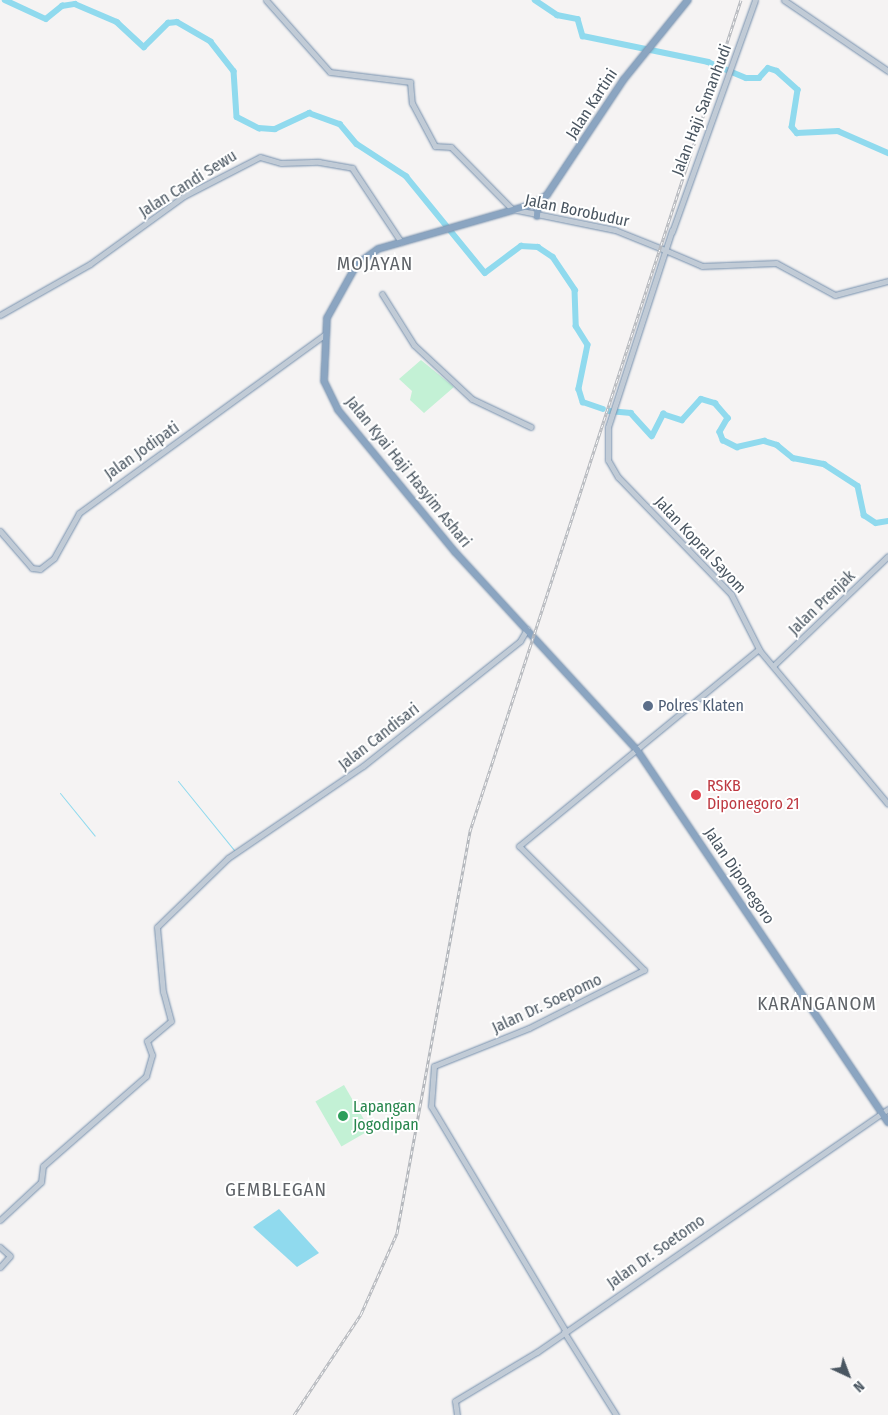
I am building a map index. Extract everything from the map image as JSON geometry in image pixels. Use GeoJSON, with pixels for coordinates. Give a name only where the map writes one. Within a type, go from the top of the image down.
{"type":"FeatureCollection","features":[{"type":"Feature","properties":{"kind":"highway","name":"Jalan Kartini"},"geometry":{"type":"LineString","coordinates":[[512,209],[541,200],[555,188],[616,90],[688,0]]}},
{"type":"Feature","properties":{"kind":"highway"},"geometry":{"type":"LineString","coordinates":[[537,216],[534,207],[541,200]]}},
{"type":"Feature","properties":{"kind":"highway","name":"Jalan Kyai Haji Hasyim Ashari"},"geometry":{"type":"LineString","coordinates":[[512,209],[371,252],[354,268],[331,310],[324,336],[322,371],[335,405],[462,560],[532,635]]}},
{"type":"Feature","properties":{"kind":"highway","name":"Jalan Diponegoro"},"geometry":{"type":"LineString","coordinates":[[532,635],[637,750],[888,1122]]}},
{"type":"Feature","properties":{"kind":"street"},"geometry":{"type":"LineString","coordinates":[[266,0],[326,69],[410,82],[410,97],[435,146],[451,146],[512,209]]}},
{"type":"Feature","properties":{"kind":"street","name":"Jalan Haji Samanhudi"},"geometry":{"type":"LineString","coordinates":[[666,250],[731,72],[755,0]]}},
{"type":"Feature","properties":{"kind":"street"},"geometry":{"type":"LineString","coordinates":[[784,0],[888,71]]}},
{"type":"Feature","properties":{"kind":"street","name":"Jalan Candi Sewu"},"geometry":{"type":"LineString","coordinates":[[0,315],[59,278],[90,264],[191,192],[260,156],[281,163],[319,162],[352,168],[402,242]]}},
{"type":"Feature","properties":{"kind":"street","name":"Jalan Borobudur"},"geometry":{"type":"LineString","coordinates":[[512,209],[537,216],[618,231],[702,266],[776,262],[835,295],[883,281]]}},
{"type":"Feature","properties":{"kind":"street","name":"Jalan Kopral Sayom"},"geometry":{"type":"LineString","coordinates":[[666,250],[612,413],[604,445],[613,470],[731,594],[758,649],[888,804]]}},
{"type":"Feature","properties":{"kind":"street"},"geometry":{"type":"LineString","coordinates":[[382,294],[414,345],[472,399],[530,426]]}},
{"type":"Feature","properties":{"kind":"street","name":"Jalan Jodipati"},"geometry":{"type":"LineString","coordinates":[[0,531],[32,568],[40,569],[54,558],[79,514],[324,336]]}},
{"type":"Feature","properties":{"kind":"street","name":"Jalan Prenjak"},"geometry":{"type":"LineString","coordinates":[[773,666],[888,556]]}},
{"type":"Feature","properties":{"kind":"street","name":"Jalan Candisari"},"geometry":{"type":"LineString","coordinates":[[0,1220],[41,1182],[42,1166],[146,1076],[152,1055],[147,1041],[171,1020],[163,992],[157,927],[228,858],[364,766],[520,641],[527,629]]}},
{"type":"Feature","properties":{"kind":"street"},"geometry":{"type":"LineString","coordinates":[[637,750],[758,649]]}},
{"type":"Feature","properties":{"kind":"street","name":"Jalan Dr. Soepomo"},"geometry":{"type":"LineString","coordinates":[[565,1331],[429,1096],[434,1066],[529,1028],[644,970],[519,846],[637,750]]}},
{"type":"Feature","properties":{"kind":"street","name":"Jalan Dr. Soetomo"},"geometry":{"type":"LineString","coordinates":[[457,1415],[455,1401],[565,1331],[888,1109]]}},
{"type":"Feature","properties":{"kind":"street"},"geometry":{"type":"LineString","coordinates":[[0,1247],[10,1256],[0,1267]]}},
{"type":"Feature","properties":{"kind":"street"},"geometry":{"type":"LineString","coordinates":[[565,1331],[616,1415]]}},
{"type":"Feature","properties":{"kind":"green space"},"geometry":{"type":"Polygon","coordinates":[[[421,360],[454,387],[424,413],[410,400],[412,391],[399,379],[421,360]]]}},
{"type":"Feature","properties":{"kind":"green space","name":"Lapangan Jogodipan"},"geometry":{"type":"Polygon","coordinates":[[[344,1085],[370,1130],[341,1147],[315,1102],[344,1085]]]}},
{"type":"Feature","properties":{"kind":"water"},"geometry":{"type":"Polygon","coordinates":[[[279,1209],[319,1253],[297,1267],[253,1227],[279,1209]]]}},
{"type":"Feature","properties":{"kind":"waterway"},"geometry":{"type":"LineString","coordinates":[[5,0],[46,19],[62,6],[75,4],[117,22],[144,47],[168,23],[177,22],[211,42],[234,71],[237,117],[259,128],[275,129],[309,113],[340,124],[357,144],[406,176],[485,273],[521,246],[538,247],[553,257],[575,290],[576,326],[588,345],[579,389],[583,402],[603,409]]}},
{"type":"Feature","properties":{"kind":"waterway"},"geometry":{"type":"LineString","coordinates":[[535,0],[557,15],[578,19],[583,36],[708,62],[746,78],[759,78],[768,68],[777,71],[798,90],[792,127],[797,133],[838,131],[888,153]]}},
{"type":"Feature","properties":{"kind":"waterway"},"geometry":{"type":"LineString","coordinates":[[609,411],[631,413],[652,436],[663,414],[682,420],[701,399],[715,403],[728,418],[720,432],[723,440],[737,447],[764,441],[777,445],[793,458],[824,464],[858,486],[864,515],[876,523],[888,521]]}},
{"type":"Feature","properties":{"kind":"waterway"},"geometry":{"type":"LineString","coordinates":[[178,781],[234,850]]}},
{"type":"Feature","properties":{"kind":"waterway"},"geometry":{"type":"LineString","coordinates":[[60,793],[95,836]]}},
{"type":"Feature","properties":{"kind":"railway"},"geometry":{"type":"LineString","coordinates":[[294,1415],[361,1314],[397,1233],[470,831],[741,0]]}},
{"type":"Feature","properties":{"kind":"place","name":"Polres Klaten"},"geometry":{"type":"Point","coordinates":[648,706]}},
{"type":"Feature","properties":{"kind":"place","name":"RSKB Diponegoro 21"},"geometry":{"type":"Point","coordinates":[696,795]}},
{"type":"Feature","properties":{"kind":"place","name":"Lapangan Jogodipan"},"geometry":{"type":"Point","coordinates":[343,1116]}},
{"type":"Feature","properties":{"kind":"district","name":"MOJAYAN"},"geometry":{"type":"Point","coordinates":[375,264]}},
{"type":"Feature","properties":{"kind":"district","name":"KARANGANOM"},"geometry":{"type":"Point","coordinates":[817,1004]}},
{"type":"Feature","properties":{"kind":"district","name":"GEMBLEGAN"},"geometry":{"type":"Point","coordinates":[276,1190]}}]}
